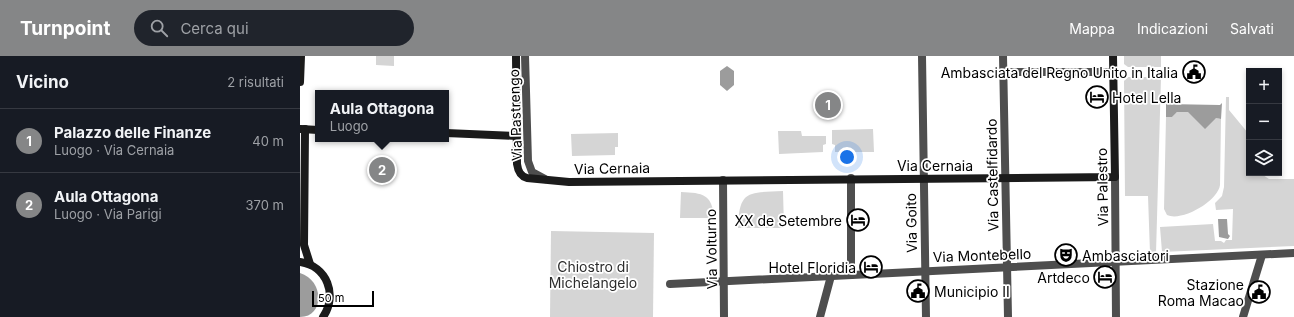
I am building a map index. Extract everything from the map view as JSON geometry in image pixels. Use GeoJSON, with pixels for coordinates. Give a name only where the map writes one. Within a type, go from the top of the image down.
{"type":"FeatureCollection","features":[{"type":"Feature","properties":{"kind":"main road"},"geometry":{"type":"LineString","coordinates":[[300,82],[301,56]]}},
{"type":"Feature","properties":{"kind":"main road","name":"Via Pastrengo"},"geometry":{"type":"LineString","coordinates":[[516,56],[517,168],[520,174],[525,177]]}},
{"type":"Feature","properties":{"kind":"main road","name":"Via Palestro"},"geometry":{"type":"LineString","coordinates":[[1113,56],[1115,177]]}},
{"type":"Feature","properties":{"kind":"main road"},"geometry":{"type":"LineString","coordinates":[[310,264],[304,245],[302,129],[315,130]]}},
{"type":"Feature","properties":{"kind":"main road"},"geometry":{"type":"LineString","coordinates":[[449,134],[516,136]]}},
{"type":"Feature","properties":{"kind":"main road","name":"Via Cernaia"},"geometry":{"type":"LineString","coordinates":[[525,177],[555,182],[851,178],[1115,177]]}},
{"type":"Feature","properties":{"kind":"main road"},"geometry":{"type":"LineString","coordinates":[[300,262],[310,264],[324,275],[330,290],[330,302],[323,317]]}},
{"type":"Feature","properties":{"kind":"street","name":"Via Pastrengo"},"geometry":{"type":"LineString","coordinates":[[525,56],[528,164],[531,170],[538,176],[555,182]]}},
{"type":"Feature","properties":{"kind":"street","name":"Via Goito"},"geometry":{"type":"LineString","coordinates":[[922,56],[926,317]]}},
{"type":"Feature","properties":{"kind":"street","name":"Via Castelfidardo"},"geometry":{"type":"LineString","coordinates":[[1003,56],[1008,317]]}},
{"type":"Feature","properties":{"kind":"street"},"geometry":{"type":"LineString","coordinates":[[1004,72],[1114,72]]}},
{"type":"Feature","properties":{"kind":"street","name":"Via Palestro"},"geometry":{"type":"LineString","coordinates":[[1115,177],[1116,317]]}},
{"type":"Feature","properties":{"kind":"street"},"geometry":{"type":"LineString","coordinates":[[851,178],[851,275]]}},
{"type":"Feature","properties":{"kind":"street","name":"Via Volturno"},"geometry":{"type":"LineString","coordinates":[[723,180],[724,317]]}},
{"type":"Feature","properties":{"kind":"street","name":"Via Montebello"},"geometry":{"type":"LineString","coordinates":[[670,284],[1294,253]]}},
{"type":"Feature","properties":{"kind":"street"},"geometry":{"type":"LineString","coordinates":[[1242,317],[1262,255]]}},
{"type":"Feature","properties":{"kind":"street"},"geometry":{"type":"LineString","coordinates":[[820,317],[831,276]]}},
{"type":"Feature","properties":{"kind":"green space"},"geometry":{"type":"Polygon","coordinates":[[[376,56],[394,56],[394,66],[376,65],[376,56]]]}},
{"type":"Feature","properties":{"kind":"green space"},"geometry":{"type":"Polygon","coordinates":[[[1124,56],[1161,56],[1161,67],[1128,67],[1124,64],[1124,56]]]}},
{"type":"Feature","properties":{"kind":"green space"},"geometry":{"type":"Polygon","coordinates":[[[1128,77],[1161,77],[1156,253],[1150,253],[1148,196],[1125,196],[1124,81],[1128,77]]]}},
{"type":"Feature","properties":{"kind":"green space"},"geometry":{"type":"Polygon","coordinates":[[[1226,97],[1229,97],[1229,110],[1246,131],[1246,176],[1264,176],[1269,179],[1294,179],[1294,246],[1162,252],[1160,227],[1213,224],[1215,241],[1221,241],[1224,243],[1226,240],[1232,240],[1233,209],[1216,210],[1215,203],[1222,196],[1224,187],[1226,97]]]}},
{"type":"Feature","properties":{"kind":"green space"},"geometry":{"type":"Polygon","coordinates":[[[1177,112],[1188,112],[1221,119],[1220,185],[1218,191],[1198,209],[1181,216],[1167,215],[1164,209],[1166,117],[1172,117],[1177,112]]]}},
{"type":"Feature","properties":{"kind":"green space"},"geometry":{"type":"Polygon","coordinates":[[[873,129],[874,152],[835,152],[835,145],[832,144],[832,130],[873,129]]]}},
{"type":"Feature","properties":{"kind":"green space"},"geometry":{"type":"Polygon","coordinates":[[[778,131],[801,131],[802,136],[826,136],[826,144],[823,145],[823,152],[779,154],[778,131]]]}},
{"type":"Feature","properties":{"kind":"green space"},"geometry":{"type":"Polygon","coordinates":[[[618,133],[618,147],[615,147],[615,155],[572,156],[571,134],[618,133]]]}},
{"type":"Feature","properties":{"kind":"green space"},"geometry":{"type":"Polygon","coordinates":[[[783,191],[784,228],[738,228],[741,206],[748,196],[754,193],[783,191]]]}},
{"type":"Feature","properties":{"kind":"green space"},"geometry":{"type":"Polygon","coordinates":[[[681,192],[701,194],[705,196],[711,204],[714,218],[680,218],[681,192]]]}},
{"type":"Feature","properties":{"kind":"green space","name":"Chiostro di Michelangelo"},"geometry":{"type":"Polygon","coordinates":[[[551,231],[654,233],[653,317],[550,317],[551,231]]]}},
{"type":"Feature","properties":{"kind":"shaded area"},"geometry":{"type":"Polygon","coordinates":[[[727,66],[734,71],[734,85],[727,91],[720,85],[720,71],[727,66]]]}},
{"type":"Feature","properties":{"kind":"shaded area"},"geometry":{"type":"Polygon","coordinates":[[[1222,103],[1221,119],[1216,118],[1205,129],[1188,112],[1177,112],[1172,117],[1166,117],[1166,104],[1220,105],[1222,103]]]}},
{"type":"Feature","properties":{"kind":"shaded area"},"geometry":{"type":"Polygon","coordinates":[[[1218,219],[1227,219],[1228,234],[1230,236],[1228,239],[1219,237],[1218,219]]]}},
{"type":"Feature","properties":{"kind":"shaded area"},"geometry":{"type":"Polygon","coordinates":[[[300,273],[308,277],[314,283],[318,298],[314,311],[308,315],[300,317],[300,273]]]}},
{"type":"Feature","properties":{"kind":"place","name":"Ambasciata del Regno Unito in Italia"},"geometry":{"type":"Point","coordinates":[1194,72]}},
{"type":"Feature","properties":{"kind":"place","name":"Hotel Lella"},"geometry":{"type":"Point","coordinates":[1097,97]}},
{"type":"Feature","properties":{"kind":"place","name":"Palazzo delle Finanze"},"geometry":{"type":"Point","coordinates":[828,105]}},
{"type":"Feature","properties":{"kind":"place","name":"Aula Ottagona"},"geometry":{"type":"Point","coordinates":[382,170]}},
{"type":"Feature","properties":{"kind":"place","name":"XX de Setembre"},"geometry":{"type":"Point","coordinates":[858,220]}},
{"type":"Feature","properties":{"kind":"place","name":"Ambasciatori"},"geometry":{"type":"Point","coordinates":[1066,255]}},
{"type":"Feature","properties":{"kind":"place","name":"Hotel Floridia"},"geometry":{"type":"Point","coordinates":[871,267]}},
{"type":"Feature","properties":{"kind":"place","name":"Artdeco"},"geometry":{"type":"Point","coordinates":[1105,277]}},
{"type":"Feature","properties":{"kind":"place","name":"Municipio II"},"geometry":{"type":"Point","coordinates":[918,291]}},
{"type":"Feature","properties":{"kind":"place","name":"Stazione Roma Macao"},"geometry":{"type":"Point","coordinates":[1259,292]}}]}
